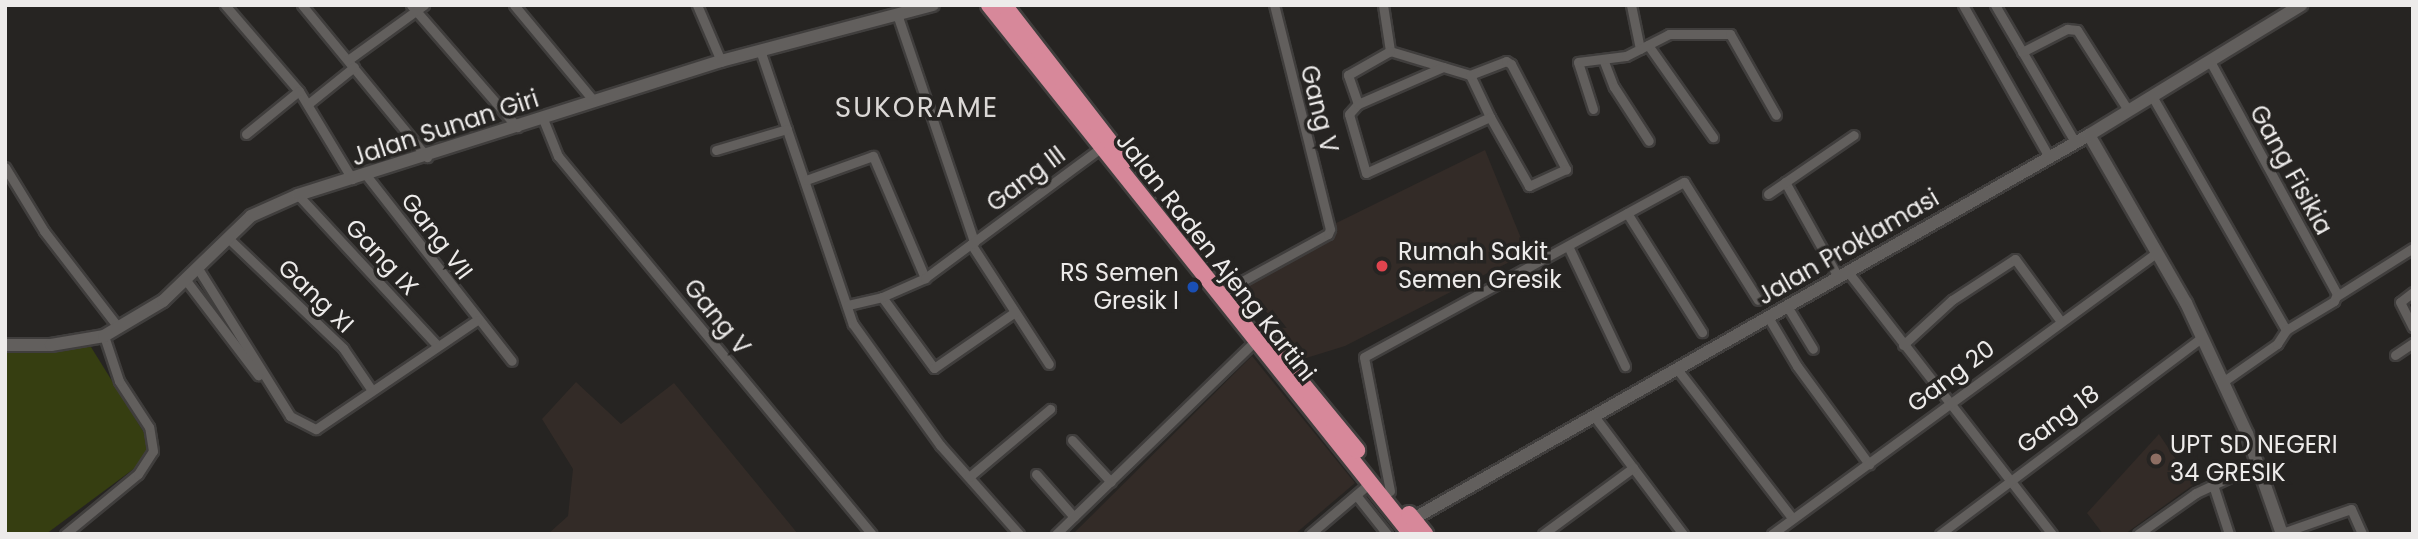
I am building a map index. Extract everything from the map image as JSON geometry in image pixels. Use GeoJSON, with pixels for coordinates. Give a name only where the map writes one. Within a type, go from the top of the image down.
{"type":"FeatureCollection","features":[{"type":"Feature","properties":{"kind":"highway","name":"Jalan Raden Ajeng Kartini"},"geometry":{"type":"LineString","coordinates":[[989,5],[1101,148],[1226,290],[1390,491],[1412,526]]}},
{"type":"Feature","properties":{"kind":"highway","name":"Jalan Raden Ajeng Kartini"},"geometry":{"type":"LineString","coordinates":[[1004,5],[1254,342],[1370,483],[1412,526],[1425,534]]}},
{"type":"Feature","properties":{"kind":"main road","name":"Jalan Proklamasi"},"geometry":{"type":"LineString","coordinates":[[1412,526],[1594,416],[2088,135],[2301,5]]}},
{"type":"Feature","properties":{"kind":"main road","name":"Jalan Sunan Giri"},"geometry":{"type":"LineString","coordinates":[[5,345],[51,345],[104,336],[163,301],[251,216],[298,195],[427,158],[721,61],[925,6]]}},
{"type":"Feature","properties":{"kind":"main road"},"geometry":{"type":"LineString","coordinates":[[2088,135],[2157,252],[2224,381],[2258,464],[2282,533]]}},
{"type":"Feature","properties":{"kind":"street"},"geometry":{"type":"LineString","coordinates":[[225,5],[299,91],[352,179]]}},
{"type":"Feature","properties":{"kind":"street"},"geometry":{"type":"LineString","coordinates":[[302,5],[427,158]]}},
{"type":"Feature","properties":{"kind":"street"},"geometry":{"type":"LineString","coordinates":[[514,5],[594,101]]}},
{"type":"Feature","properties":{"kind":"street"},"geometry":{"type":"LineString","coordinates":[[697,5],[721,61]]}},
{"type":"Feature","properties":{"kind":"street","name":"Gang V"},"geometry":{"type":"LineString","coordinates":[[1226,290],[1328,234],[1274,5]]}},
{"type":"Feature","properties":{"kind":"street"},"geometry":{"type":"LineString","coordinates":[[1383,5],[1390,51]]}},
{"type":"Feature","properties":{"kind":"street"},"geometry":{"type":"LineString","coordinates":[[1631,5],[1644,47],[1713,137]]}},
{"type":"Feature","properties":{"kind":"street"},"geometry":{"type":"LineString","coordinates":[[1963,5],[2049,157]]}},
{"type":"Feature","properties":{"kind":"street"},"geometry":{"type":"LineString","coordinates":[[1995,5],[2075,142]]}},
{"type":"Feature","properties":{"kind":"street"},"geometry":{"type":"LineString","coordinates":[[308,104],[417,7],[517,127]]}},
{"type":"Feature","properties":{"kind":"street"},"geometry":{"type":"LineString","coordinates":[[897,14],[973,243],[1049,364]]}},
{"type":"Feature","properties":{"kind":"street"},"geometry":{"type":"LineString","coordinates":[[2022,52],[2067,29],[2077,30],[2128,110]]}},
{"type":"Feature","properties":{"kind":"street"},"geometry":{"type":"LineString","coordinates":[[1593,109],[1578,62],[1603,59],[1644,47],[1669,34],[1730,34],[1776,115]]}},
{"type":"Feature","properties":{"kind":"street"},"geometry":{"type":"LineString","coordinates":[[760,50],[853,324],[969,477],[1019,534]]}},
{"type":"Feature","properties":{"kind":"street"},"geometry":{"type":"LineString","coordinates":[[1358,104],[1348,75],[1390,51],[1470,75],[1510,62],[1566,169],[1529,186],[1470,75]]}},
{"type":"Feature","properties":{"kind":"street"},"geometry":{"type":"LineString","coordinates":[[1603,59],[1614,87],[1649,141]]}},
{"type":"Feature","properties":{"kind":"street","name":"Gang Fisikia"},"geometry":{"type":"LineString","coordinates":[[2210,61],[2337,297]]}},
{"type":"Feature","properties":{"kind":"street"},"geometry":{"type":"LineString","coordinates":[[1443,67],[1358,104],[1349,114],[1366,173],[1490,117]]}},
{"type":"Feature","properties":{"kind":"street"},"geometry":{"type":"LineString","coordinates":[[246,134],[299,91]]}},
{"type":"Feature","properties":{"kind":"street"},"geometry":{"type":"LineString","coordinates":[[2152,96],[2286,330]]}},
{"type":"Feature","properties":{"kind":"street","name":"Gang V"},"geometry":{"type":"LineString","coordinates":[[543,119],[558,156],[872,534]]}},
{"type":"Feature","properties":{"kind":"street"},"geometry":{"type":"LineString","coordinates":[[716,150],[787,129]]}},
{"type":"Feature","properties":{"kind":"street"},"geometry":{"type":"LineString","coordinates":[[1768,194],[1854,135]]}},
{"type":"Feature","properties":{"kind":"street","name":"Gang III"},"geometry":{"type":"LineString","coordinates":[[848,305],[882,298],[925,278],[1101,148]]}},
{"type":"Feature","properties":{"kind":"street"},"geometry":{"type":"LineString","coordinates":[[806,180],[872,155],[925,278]]}},
{"type":"Feature","properties":{"kind":"street"},"geometry":{"type":"LineString","coordinates":[[5,167],[44,230],[118,327]]}},
{"type":"Feature","properties":{"kind":"street","name":"Gang VII"},"geometry":{"type":"LineString","coordinates":[[366,176],[512,361]]}},
{"type":"Feature","properties":{"kind":"street"},"geometry":{"type":"LineString","coordinates":[[1390,491],[1364,356],[1684,182],[1758,300]]}},
{"type":"Feature","properties":{"kind":"street"},"geometry":{"type":"LineString","coordinates":[[1785,182],[1843,274],[2011,479],[2052,534]]}},
{"type":"Feature","properties":{"kind":"street","name":"Gang IX"},"geometry":{"type":"LineString","coordinates":[[298,195],[437,345]]}},
{"type":"Feature","properties":{"kind":"street"},"geometry":{"type":"LineString","coordinates":[[1627,214],[1702,332]]}},
{"type":"Feature","properties":{"kind":"street","name":"Gang XI"},"geometry":{"type":"LineString","coordinates":[[227,237],[343,348],[371,388]]}},
{"type":"Feature","properties":{"kind":"street"},"geometry":{"type":"LineString","coordinates":[[1568,246],[1625,366]]}},
{"type":"Feature","properties":{"kind":"street"},"geometry":{"type":"LineString","coordinates":[[2224,381],[2277,344],[2286,330],[2413,248]]}},
{"type":"Feature","properties":{"kind":"street","name":"Gang 20"},"geometry":{"type":"LineString","coordinates":[[1772,534],[1869,464],[2059,319],[2157,252]]}},
{"type":"Feature","properties":{"kind":"street"},"geometry":{"type":"LineString","coordinates":[[1903,345],[1952,300],[2015,259],[2059,319]]}},
{"type":"Feature","properties":{"kind":"street"},"geometry":{"type":"LineString","coordinates":[[197,267],[290,416]]}},
{"type":"Feature","properties":{"kind":"street"},"geometry":{"type":"LineString","coordinates":[[184,279],[290,416],[316,429],[371,388],[477,320]]}},
{"type":"Feature","properties":{"kind":"street"},"geometry":{"type":"LineString","coordinates":[[2413,292],[2400,302],[2413,327]]}},
{"type":"Feature","properties":{"kind":"street"},"geometry":{"type":"LineString","coordinates":[[882,298],[934,368],[1015,312]]}},
{"type":"Feature","properties":{"kind":"street"},"geometry":{"type":"LineString","coordinates":[[1787,306],[1813,349]]}},
{"type":"Feature","properties":{"kind":"street"},"geometry":{"type":"LineString","coordinates":[[1768,317],[1797,366],[1869,464]]}},
{"type":"Feature","properties":{"kind":"street"},"geometry":{"type":"LineString","coordinates":[[65,534],[138,474],[153,451],[149,427],[119,382],[104,336]]}},
{"type":"Feature","properties":{"kind":"street","name":"Gang 18"},"geometry":{"type":"LineString","coordinates":[[1940,534],[2202,337]]}},
{"type":"Feature","properties":{"kind":"street"},"geometry":{"type":"LineString","coordinates":[[1056,534],[1254,342]]}},
{"type":"Feature","properties":{"kind":"street"},"geometry":{"type":"LineString","coordinates":[[2395,355],[2413,343]]}},
{"type":"Feature","properties":{"kind":"street"},"geometry":{"type":"LineString","coordinates":[[1677,369],[1792,519]]}},
{"type":"Feature","properties":{"kind":"street"},"geometry":{"type":"LineString","coordinates":[[969,477],[1050,409]]}},
{"type":"Feature","properties":{"kind":"street"},"geometry":{"type":"LineString","coordinates":[[1594,416],[1683,534]]}},
{"type":"Feature","properties":{"kind":"street"},"geometry":{"type":"LineString","coordinates":[[1072,440],[1111,482]]}},
{"type":"Feature","properties":{"kind":"street"},"geometry":{"type":"LineString","coordinates":[[2138,534],[2213,485],[2258,464]]}},
{"type":"Feature","properties":{"kind":"street"},"geometry":{"type":"LineString","coordinates":[[1543,534],[1633,467]]}},
{"type":"Feature","properties":{"kind":"street"},"geometry":{"type":"LineString","coordinates":[[1036,474],[1074,517]]}},
{"type":"Feature","properties":{"kind":"street"},"geometry":{"type":"LineString","coordinates":[[1310,534],[1370,483]]}},
{"type":"Feature","properties":{"kind":"street"},"geometry":{"type":"LineString","coordinates":[[2213,485],[2229,534]]}},
{"type":"Feature","properties":{"kind":"street"},"geometry":{"type":"LineString","coordinates":[[1356,495],[1387,534]]}},
{"type":"Feature","properties":{"kind":"street"},"geometry":{"type":"LineString","coordinates":[[2282,533],[2351,509],[2362,534]]}},
{"type":"Feature","properties":{"kind":"shaded area","name":"Rumah Sakit Semen Gresik"},"geometry":{"type":"Polygon","coordinates":[[[1485,150],[1527,253],[1345,346],[1303,359],[1241,279],[1324,229],[1485,150]]]}},
{"type":"Feature","properties":{"kind":"shaded area"},"geometry":{"type":"Polygon","coordinates":[[[1252,356],[1355,483],[1295,534],[1073,534],[1252,356]]]}},
{"type":"Feature","properties":{"kind":"shaded area"},"geometry":{"type":"Polygon","coordinates":[[[576,382],[621,424],[674,383],[798,534],[548,534],[568,516],[573,469],[542,419],[576,382]]]}},
{"type":"Feature","properties":{"kind":"shaded area","name":"UPT SD NEGERI 34 GRESIK"},"geometry":{"type":"Polygon","coordinates":[[[2159,434],[2193,485],[2125,534],[2103,534],[2087,513],[2159,434]]]}},
{"type":"Feature","properties":{"kind":"green space"},"geometry":{"type":"Polygon","coordinates":[[[91,347],[148,439],[147,459],[46,534],[5,534],[5,349],[91,347]]]}},
{"type":"Feature","properties":{"kind":"place","name":"Rumah Sakit Semen Gresik"},"geometry":{"type":"Point","coordinates":[1382,266]}},
{"type":"Feature","properties":{"kind":"place","name":"RS Semen Gresik I"},"geometry":{"type":"Point","coordinates":[1193,287]}},
{"type":"Feature","properties":{"kind":"place","name":"UPT SD NEGERI 34 GRESIK"},"geometry":{"type":"Point","coordinates":[2156,459]}},
{"type":"Feature","properties":{"kind":"district","name":"SUKORAME"},"geometry":{"type":"Point","coordinates":[917,108]}}]}
